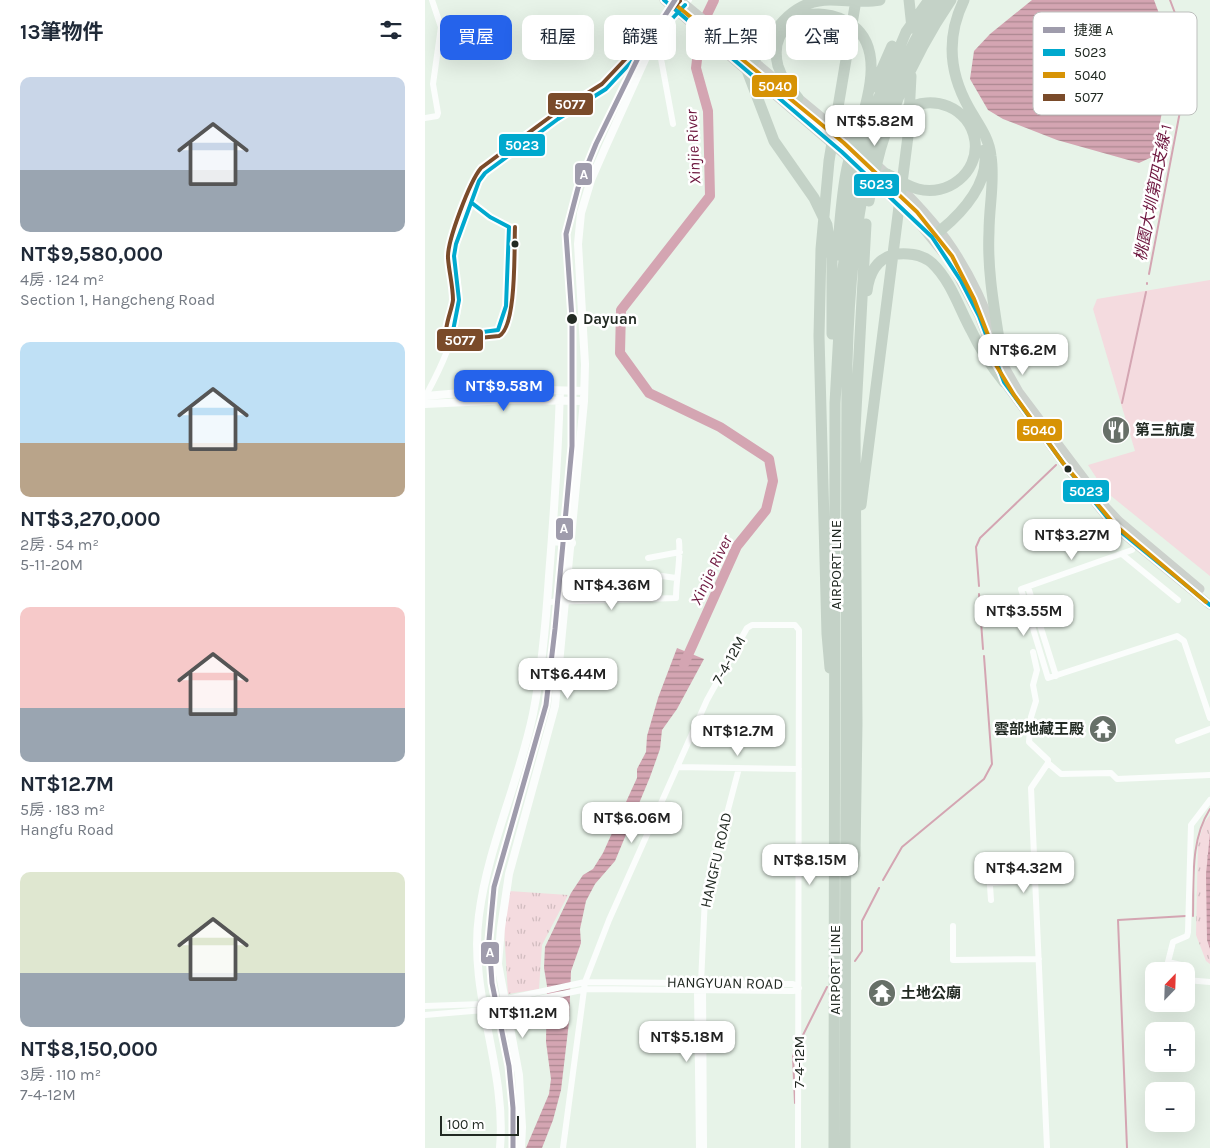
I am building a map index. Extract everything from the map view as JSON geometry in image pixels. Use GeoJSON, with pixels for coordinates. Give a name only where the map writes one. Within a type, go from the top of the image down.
{"type":"FeatureCollection","features":[{"type":"Feature","properties":{"kind":"highway"},"geometry":{"type":"LineString","coordinates":[[836,738],[831,708],[829,454],[832,258],[827,225],[815,198],[774,141],[749,68],[779,24],[801,6],[828,0],[881,0]]}},
{"type":"Feature","properties":{"kind":"highway"},"geometry":{"type":"LineString","coordinates":[[831,677],[827,634],[819,336],[821,249],[836,116],[855,0]]}},
{"type":"Feature","properties":{"kind":"highway"},"geometry":{"type":"LineString","coordinates":[[856,533],[876,398],[908,136],[912,34],[909,0]]}},
{"type":"Feature","properties":{"kind":"highway"},"geometry":{"type":"LineString","coordinates":[[862,116],[897,34],[919,0]]}},
{"type":"Feature","properties":{"kind":"highway","name":"AIRPORT LINE"},"geometry":{"type":"LineString","coordinates":[[835,1148],[835,403],[842,278],[853,182],[876,104],[906,32],[929,0]]}},
{"type":"Feature","properties":{"kind":"highway","name":"AIRPORT LINE"},"geometry":{"type":"LineString","coordinates":[[845,1148],[847,364],[851,263],[866,175],[877,134],[909,47],[939,0]]}},
{"type":"Feature","properties":{"kind":"highway"},"geometry":{"type":"LineString","coordinates":[[847,906],[855,855],[855,430],[864,236],[870,196],[886,135],[922,45],[951,0]]}},
{"type":"Feature","properties":{"kind":"highway"},"geometry":{"type":"LineString","coordinates":[[964,0],[954,22],[952,57],[959,87],[984,132],[991,156],[993,180],[989,231],[989,272],[1001,352]]}},
{"type":"Feature","properties":{"kind":"highway"},"geometry":{"type":"LineString","coordinates":[[798,98],[787,84],[779,67],[777,48],[780,38],[792,23],[802,16],[823,13],[833,15],[855,28],[866,44],[870,55],[871,76],[847,168],[832,301]]}},
{"type":"Feature","properties":{"kind":"highway"},"geometry":{"type":"LineString","coordinates":[[886,135],[905,110],[921,102],[935,102],[945,104],[966,120],[975,141],[975,154],[970,166],[963,178],[952,186],[931,191],[918,189],[887,174]]}},
{"type":"Feature","properties":{"kind":"highway"},"geometry":{"type":"LineString","coordinates":[[936,234],[964,208],[975,191],[982,173],[985,156],[973,115]]}},
{"type":"Feature","properties":{"kind":"highway"},"geometry":{"type":"LineString","coordinates":[[858,372],[863,351],[867,288],[871,275],[883,259],[898,254],[909,254],[931,262],[941,273],[984,356],[1004,382]]}},
{"type":"Feature","properties":{"kind":"main road"},"geometry":{"type":"LineString","coordinates":[[664,0],[710,40],[749,68],[798,98],[848,138],[887,174],[936,234],[961,260],[981,296],[1003,362],[1019,392],[1104,505],[1119,521],[1210,597]]}},
{"type":"Feature","properties":{"kind":"main road"},"geometry":{"type":"LineString","coordinates":[[686,4],[717,32],[749,68],[883,189],[936,234],[970,299],[1004,382],[1068,469],[1115,527],[1210,605]]}},
{"type":"Feature","properties":{"kind":"street"},"geometry":{"type":"LineString","coordinates":[[425,118],[437,116],[438,113],[433,84],[441,27],[432,0]]}},
{"type":"Feature","properties":{"kind":"street"},"geometry":{"type":"LineString","coordinates":[[676,19],[681,15],[686,4]]}},
{"type":"Feature","properties":{"kind":"street"},"geometry":{"type":"LineString","coordinates":[[425,398],[446,356],[452,336],[459,300],[454,256],[456,244],[479,181],[485,173],[551,124],[607,89],[634,60]]}},
{"type":"Feature","properties":{"kind":"street"},"geometry":{"type":"LineString","coordinates":[[521,1148],[522,1127],[519,1075],[498,964],[503,899],[555,706],[567,602],[585,391],[578,244],[581,213],[591,180],[646,60]]}},
{"type":"Feature","properties":{"kind":"street"},"geometry":{"type":"LineString","coordinates":[[662,60],[673,124]]}},
{"type":"Feature","properties":{"kind":"street"},"geometry":{"type":"LineString","coordinates":[[452,336],[499,330]]}},
{"type":"Feature","properties":{"kind":"street"},"geometry":{"type":"LineString","coordinates":[[425,398],[509,389],[585,391]]}},
{"type":"Feature","properties":{"kind":"street"},"geometry":{"type":"LineString","coordinates":[[500,1146],[501,1105],[498,1075],[484,1007],[476,948],[485,882],[533,717],[547,602],[560,391]]}},
{"type":"Feature","properties":{"kind":"street"},"geometry":{"type":"LineString","coordinates":[[425,398],[584,401]]}},
{"type":"Feature","properties":{"kind":"street"},"geometry":{"type":"LineString","coordinates":[[552,541],[572,543]]}},
{"type":"Feature","properties":{"kind":"street"},"geometry":{"type":"LineString","coordinates":[[547,602],[675,598],[676,578],[681,560],[679,541]]}},
{"type":"Feature","properties":{"kind":"street"},"geometry":{"type":"LineString","coordinates":[[1132,550],[1123,555],[1021,589],[1048,678],[1177,636],[1184,641],[1210,718]]}},
{"type":"Feature","properties":{"kind":"street"},"geometry":{"type":"LineString","coordinates":[[648,558],[680,552]]}},
{"type":"Feature","properties":{"kind":"street"},"geometry":{"type":"LineString","coordinates":[[1123,555],[1178,600]]}},
{"type":"Feature","properties":{"kind":"street"},"geometry":{"type":"LineString","coordinates":[[648,574],[676,578]]}},
{"type":"Feature","properties":{"kind":"street"},"geometry":{"type":"LineString","coordinates":[[1028,587],[1056,676]]}},
{"type":"Feature","properties":{"kind":"street","name":"7-4-12M"},"geometry":{"type":"LineString","coordinates":[[563,1148],[585,982],[609,920],[707,700],[747,628],[752,625],[795,625],[799,630],[798,1148]]}},
{"type":"Feature","properties":{"kind":"street"},"geometry":{"type":"LineString","coordinates":[[1033,652],[1037,670],[1033,685],[1036,701],[1031,717],[1029,742],[1061,774],[1111,773],[1117,779],[1210,775]]}},
{"type":"Feature","properties":{"kind":"street"},"geometry":{"type":"LineString","coordinates":[[1178,741],[1210,729]]}},
{"type":"Feature","properties":{"kind":"street"},"geometry":{"type":"LineString","coordinates":[[1047,1148],[1031,788],[1048,763]]}},
{"type":"Feature","properties":{"kind":"street"},"geometry":{"type":"LineString","coordinates":[[677,767],[799,769]]}},
{"type":"Feature","properties":{"kind":"street","name":"HANGFU ROAD"},"geometry":{"type":"LineString","coordinates":[[699,1148],[701,983],[705,897],[739,768]]}},
{"type":"Feature","properties":{"kind":"street"},"geometry":{"type":"LineString","coordinates":[[1168,962],[1173,942],[1187,936],[1188,932],[1191,825],[1210,800]]}},
{"type":"Feature","properties":{"kind":"street"},"geometry":{"type":"LineString","coordinates":[[989,872],[991,900]]}},
{"type":"Feature","properties":{"kind":"street"},"geometry":{"type":"LineString","coordinates":[[990,883],[1034,880]]}},
{"type":"Feature","properties":{"kind":"street"},"geometry":{"type":"LineString","coordinates":[[953,926],[953,960],[1039,959]]}},
{"type":"Feature","properties":{"kind":"street"},"geometry":{"type":"LineString","coordinates":[[1195,981],[1210,982]]}},
{"type":"Feature","properties":{"kind":"street","name":"HANGYUAN ROAD"},"geometry":{"type":"LineString","coordinates":[[585,982],[793,984],[799,988],[794,991],[585,990],[540,999],[505,1002],[539,991],[585,982]]}},
{"type":"Feature","properties":{"kind":"street","name":"HANGFU ROAD"},"geometry":{"type":"LineString","coordinates":[[701,990],[704,1148]]}},
{"type":"Feature","properties":{"kind":"street"},"geometry":{"type":"LineString","coordinates":[[425,1015],[484,1007],[505,1002]]}},
{"type":"Feature","properties":{"kind":"street"},"geometry":{"type":"LineString","coordinates":[[425,1006],[484,1007]]}},
{"type":"Feature","properties":{"kind":"green space"},"geometry":{"type":"Polygon","coordinates":[[[1210,280],[1210,576],[1105,491],[1088,465],[1135,451],[1093,309],[1097,299],[1210,280]]]}},
{"type":"Feature","properties":{"kind":"green space"},"geometry":{"type":"Polygon","coordinates":[[[1210,815],[1210,964],[1206,961],[1196,935],[1198,843],[1204,823],[1210,815]]]}},
{"type":"Feature","properties":{"kind":"green space"},"geometry":{"type":"Polygon","coordinates":[[[509,891],[568,895],[542,945],[539,989],[508,994],[504,929],[509,891]]]}},
{"type":"Feature","properties":{"kind":"shaded area"},"geometry":{"type":"Polygon","coordinates":[[[1032,0],[1154,0],[1158,12],[1033,12],[1033,115],[1161,115],[1154,156],[1139,163],[1057,140],[1003,119],[988,110],[970,79],[974,51],[990,34],[1032,0]]]}},
{"type":"Feature","properties":{"kind":"shaded area"},"geometry":{"type":"Polygon","coordinates":[[[677,648],[704,659],[677,709],[662,730],[660,749],[650,777],[615,861],[595,884],[586,901],[580,929],[581,943],[571,971],[569,1022],[561,1090],[553,1120],[542,1148],[526,1148],[549,1094],[551,1079],[546,1042],[547,986],[544,968],[545,947],[571,893],[583,875],[593,869],[603,853],[637,778],[637,769],[646,752],[647,736],[658,698],[677,648]]]}},
{"type":"Feature","properties":{"kind":"shaded area"},"geometry":{"type":"Polygon","coordinates":[[[1210,833],[1210,949],[1207,940],[1206,874],[1210,833]]]}},
{"type":"Feature","properties":{"kind":"waterway","name":"Xinjie River"},"geometry":{"type":"LineString","coordinates":[[684,664],[737,546],[766,510],[773,481],[769,459],[720,427],[649,393],[620,353],[621,310],[710,196],[708,111],[696,68],[701,27],[714,0]]}},
{"type":"Feature","properties":{"kind":"waterway","name":"桃園大圳第四支線-1"},"geometry":{"type":"LineString","coordinates":[[1170,0],[1175,12]]}},
{"type":"Feature","properties":{"kind":"waterway","name":"桃園大圳第四支線-1"},"geometry":{"type":"LineString","coordinates":[[1149,274],[1179,115]]}},
{"type":"Feature","properties":{"kind":"waterway","name":"桃園大圳第四支線-1"},"geometry":{"type":"LineString","coordinates":[[1122,403],[1146,292]]}},
{"type":"Feature","properties":{"kind":"waterway","name":"桃園大圳第四支線-1"},"geometry":{"type":"LineString","coordinates":[[979,586],[976,547],[980,538],[1056,465]]}},
{"type":"Feature","properties":{"kind":"waterway","name":"桃園大圳第四支線-1"},"geometry":{"type":"LineString","coordinates":[[979,594],[983,649]]}},
{"type":"Feature","properties":{"kind":"waterway","name":"桃園大圳第四支線-1"},"geometry":{"type":"LineString","coordinates":[[883,880],[902,847],[984,779],[992,764],[984,656]]}},
{"type":"Feature","properties":{"kind":"waterway"},"geometry":{"type":"LineString","coordinates":[[1193,916],[1196,847],[1199,834],[1210,809]]}},
{"type":"Feature","properties":{"kind":"waterway","name":"桃園大圳第四支線-1"},"geometry":{"type":"LineString","coordinates":[[855,961],[862,951],[862,921],[879,888]]}},
{"type":"Feature","properties":{"kind":"waterway"},"geometry":{"type":"LineString","coordinates":[[1127,1148],[1118,920],[1186,916]]}},
{"type":"Feature","properties":{"kind":"waterway","name":"桃園大圳第四支線-1"},"geometry":{"type":"LineString","coordinates":[[803,1035],[827,987]]}},
{"type":"Feature","properties":{"kind":"waterway","name":"桃園大圳第四支線-1"},"geometry":{"type":"LineString","coordinates":[[795,1048],[793,1057],[795,1103]]}},
{"type":"Feature","properties":{"kind":"metro line","name":"A"},"geometry":{"type":"LineString","coordinates":[[513,1148],[513,1108],[509,1066],[492,983],[489,940],[494,887],[546,705],[555,629],[572,446],[572,318],[566,234],[578,188],[596,144],[639,56],[675,0]]}},
{"type":"Feature","properties":{"kind":"transit line","name":"5023"},"geometry":{"type":"LineString","coordinates":[[664,0],[842,152],[932,237],[961,281],[979,316],[1004,382],[1063,463],[1115,527],[1210,605]]}},
{"type":"Feature","properties":{"kind":"transit line","name":"5077"},"geometry":{"type":"LineString","coordinates":[[515,227],[512,303],[505,330],[499,336],[449,341],[446,327],[453,300],[448,258],[449,250],[460,212],[476,175],[481,168],[554,114],[602,84],[680,1]]}},
{"type":"Feature","properties":{"kind":"transit line","name":"5040"},"geometry":{"type":"LineString","coordinates":[[676,5],[844,143],[917,212],[952,256],[974,299],[995,353],[996,365],[1014,395],[1063,463],[1115,525],[1206,602]]}},
{"type":"Feature","properties":{"kind":"transit line","name":"5023"},"geometry":{"type":"LineString","coordinates":[[452,336],[459,300],[454,256],[456,244],[479,181],[485,173],[558,119],[606,89],[685,5]]}},
{"type":"Feature","properties":{"kind":"transit line","name":"5023"},"geometry":{"type":"LineString","coordinates":[[472,203],[490,217],[509,227]]}},
{"type":"Feature","properties":{"kind":"transit line","name":"5023"},"geometry":{"type":"LineString","coordinates":[[498,330],[506,306],[509,227]]}},
{"type":"Feature","properties":{"kind":"transit line","name":"5023"},"geometry":{"type":"LineString","coordinates":[[452,336],[498,330]]}},
{"type":"Feature","properties":{"kind":"place","name":"Dayuan"},"geometry":{"type":"Point","coordinates":[572,319]}},
{"type":"Feature","properties":{"kind":"place","name":"第三航廈"},"geometry":{"type":"Point","coordinates":[1116,430]}},
{"type":"Feature","properties":{"kind":"place","name":"雲部地藏王殿"},"geometry":{"type":"Point","coordinates":[1103,729]}},
{"type":"Feature","properties":{"kind":"place","name":"土地公廟"},"geometry":{"type":"Point","coordinates":[882,993]}}]}
